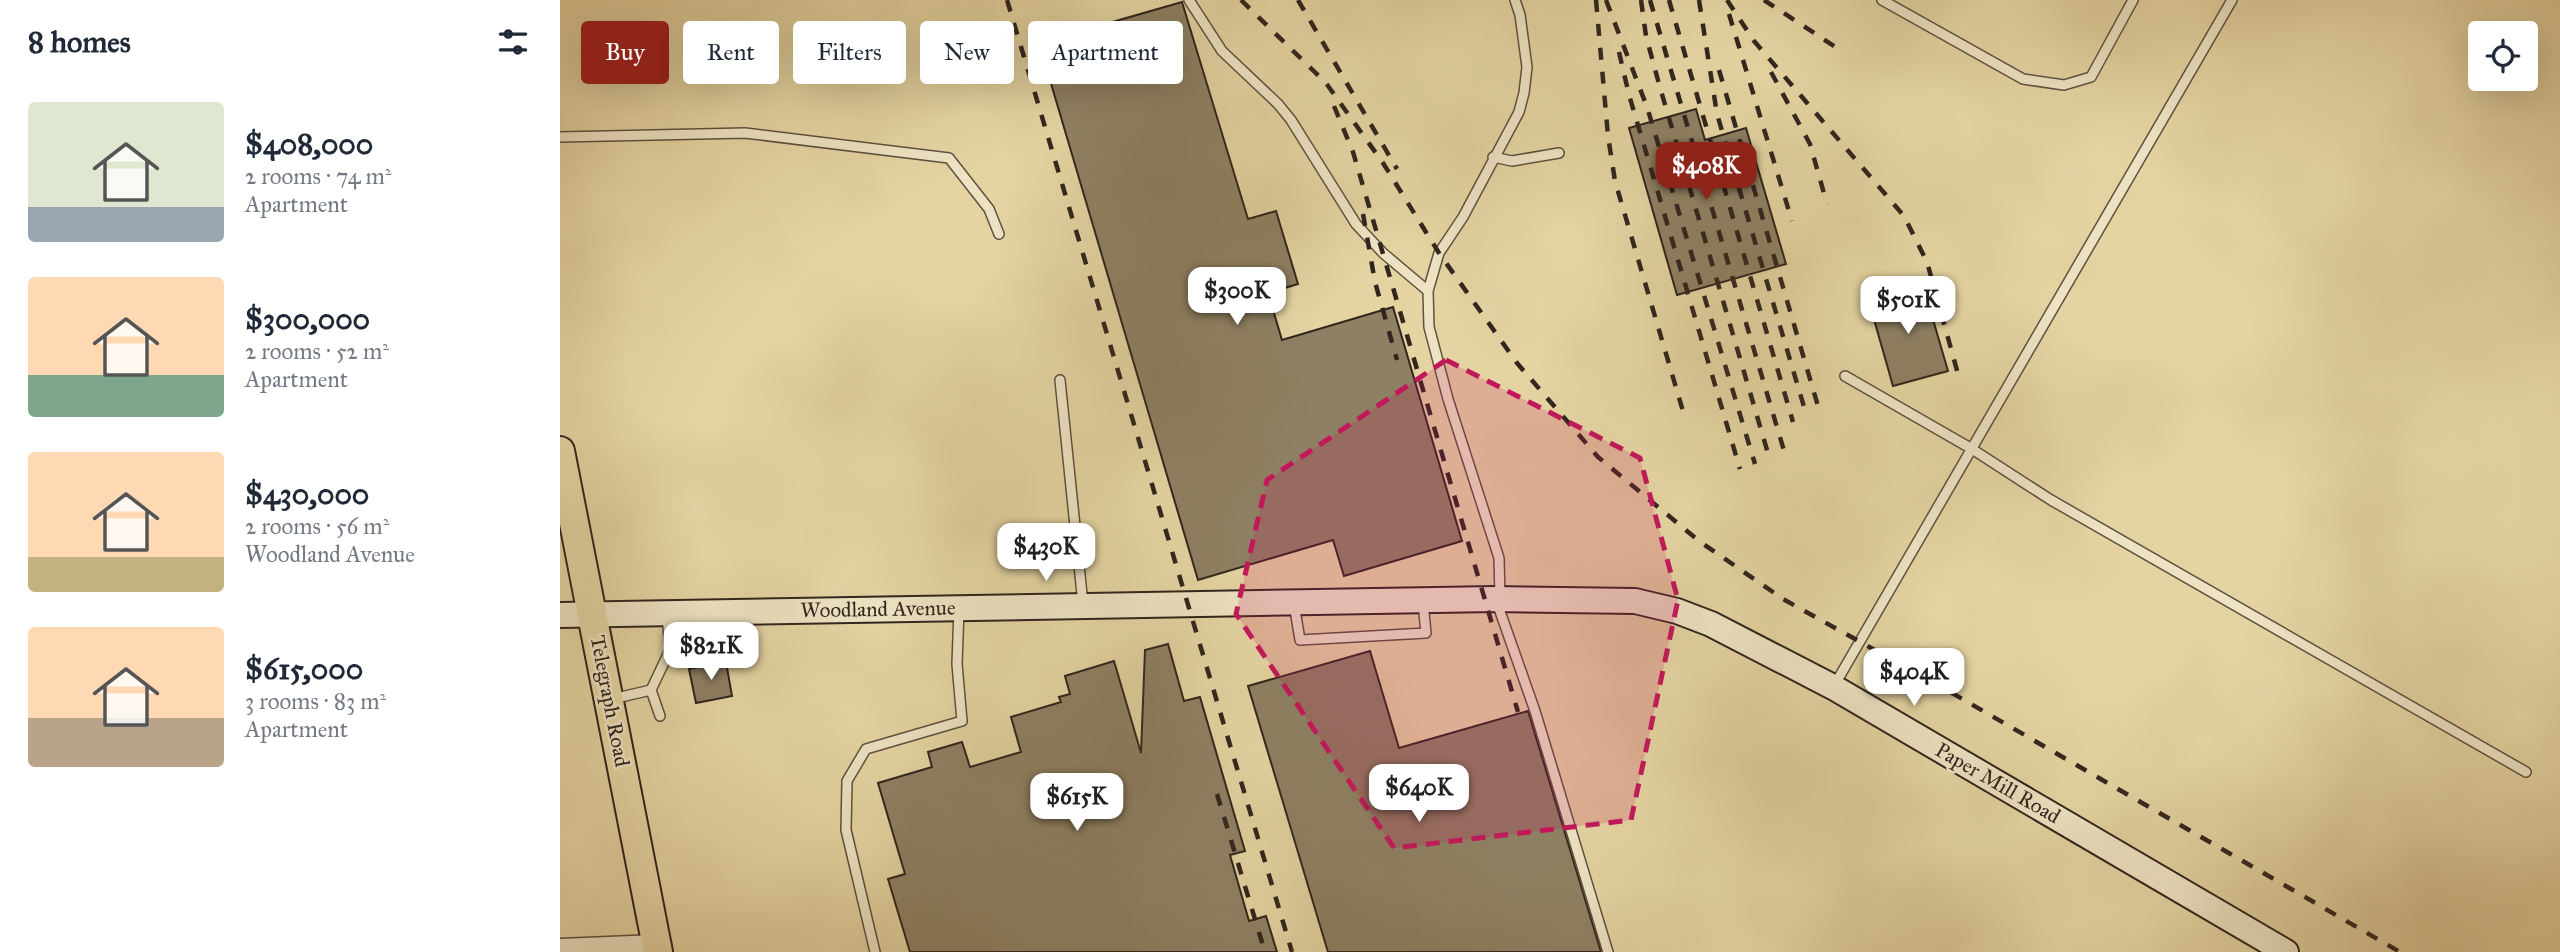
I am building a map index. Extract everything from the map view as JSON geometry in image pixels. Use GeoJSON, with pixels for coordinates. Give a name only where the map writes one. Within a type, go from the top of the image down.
{"type":"FeatureCollection","features":[{"type":"Feature","properties":{"kind":"main road","name":"Telegraph Road"},"geometry":{"type":"LineString","coordinates":[[560,451],[658,948]]}},
{"type":"Feature","properties":{"kind":"street","name":"Woodland Avenue"},"geometry":{"type":"LineString","coordinates":[[560,615],[1497,599]]}},
{"type":"Feature","properties":{"kind":"street","name":"Paper Mill Road"},"geometry":{"type":"LineString","coordinates":[[1497,599],[1634,601],[1677,611],[1711,624],[1833,687],[2286,952]]}},
{"type":"Feature","properties":{"kind":"street"},"geometry":{"type":"LineString","coordinates":[[560,948],[658,948]]}},
{"type":"Feature","properties":{"kind":"lane"},"geometry":{"type":"LineString","coordinates":[[1189,0],[1222,51],[1278,104],[1291,120],[1356,224],[1383,253],[1428,291]]}},
{"type":"Feature","properties":{"kind":"lane"},"geometry":{"type":"LineString","coordinates":[[1515,0],[1525,43],[1527,66],[1524,93],[1519,112],[1463,217],[1439,253],[1428,291],[1429,327],[1448,399],[1499,558],[1497,599],[1535,711],[1608,952]]}},
{"type":"Feature","properties":{"kind":"lane"},"geometry":{"type":"LineString","coordinates":[[1882,0],[2023,79],[2064,85],[2091,77],[2133,0]]}},
{"type":"Feature","properties":{"kind":"lane"},"geometry":{"type":"LineString","coordinates":[[1833,687],[2232,0]]}},
{"type":"Feature","properties":{"kind":"lane"},"geometry":{"type":"LineString","coordinates":[[560,137],[745,133],[949,158],[989,209],[999,234]]}},
{"type":"Feature","properties":{"kind":"lane"},"geometry":{"type":"LineString","coordinates":[[1493,157],[1512,161],[1559,153]]}},
{"type":"Feature","properties":{"kind":"lane"},"geometry":{"type":"LineString","coordinates":[[1845,376],[1972,449],[2051,500],[2526,772]]}},
{"type":"Feature","properties":{"kind":"lane"},"geometry":{"type":"LineString","coordinates":[[1060,380],[1083,605]]}},
{"type":"Feature","properties":{"kind":"lane"},"geometry":{"type":"LineString","coordinates":[[1294,602],[1300,640],[1426,633],[1422,600]]}},
{"type":"Feature","properties":{"kind":"lane"},"geometry":{"type":"LineString","coordinates":[[875,952],[846,830],[846,781],[866,749],[962,721],[957,664],[959,608]]}},
{"type":"Feature","properties":{"kind":"lane"},"geometry":{"type":"LineString","coordinates":[[670,650],[720,646],[720,612]]}},
{"type":"Feature","properties":{"kind":"lane"},"geometry":{"type":"LineString","coordinates":[[660,716],[651,690],[670,650],[667,613]]}},
{"type":"Feature","properties":{"kind":"lane"},"geometry":{"type":"LineString","coordinates":[[611,699],[651,690]]}},
{"type":"Feature","properties":{"kind":"highlighted area"},"geometry":{"type":"Polygon","coordinates":[[[1446,360],[1640,458],[1678,600],[1631,820],[1394,848],[1236,614],[1267,480],[1446,360]]]}},
{"type":"Feature","properties":{"kind":"building"},"geometry":{"type":"Polygon","coordinates":[[[1182,2],[1248,219],[1276,211],[1298,284],[1268,293],[1282,340],[1393,307],[1462,541],[1344,576],[1333,540],[1198,580],[1051,84],[1183,84],[1183,21],[1116,21],[1182,2]]]}},
{"type":"Feature","properties":{"kind":"building"},"geometry":{"type":"Polygon","coordinates":[[[1696,109],[1705,140],[1746,128],[1786,264],[1677,295],[1629,128],[1696,109]]]}},
{"type":"Feature","properties":{"kind":"building"},"geometry":{"type":"Polygon","coordinates":[[[1923,285],[1948,371],[1893,386],[1869,302],[1923,285]]]}},
{"type":"Feature","properties":{"kind":"building"},"geometry":{"type":"Polygon","coordinates":[[[1168,644],[1184,701],[1200,697],[1245,851],[1230,855],[1249,921],[1266,916],[1277,952],[910,952],[888,879],[905,874],[878,783],[932,767],[928,752],[962,742],[970,767],[1021,752],[1011,717],[1061,702],[1059,697],[1070,694],[1065,676],[1114,661],[1141,753],[1145,650],[1168,644]]]}},
{"type":"Feature","properties":{"kind":"building"},"geometry":{"type":"Polygon","coordinates":[[[1370,651],[1399,748],[1528,711],[1601,952],[1328,952],[1248,686],[1370,651]]]}},
{"type":"Feature","properties":{"kind":"building"},"geometry":{"type":"Polygon","coordinates":[[[726,662],[732,696],[696,703],[689,669],[726,662]]]}},
{"type":"Feature","properties":{"kind":"railway"},"geometry":{"type":"LineString","coordinates":[[1007,0],[1292,952]]}},
{"type":"Feature","properties":{"kind":"railway"},"geometry":{"type":"LineString","coordinates":[[1241,0],[1326,83],[1383,163],[1439,253],[1517,363],[1598,457],[1699,541],[1783,599],[1945,689],[2400,952]]}},
{"type":"Feature","properties":{"kind":"railway"},"geometry":{"type":"LineString","coordinates":[[1298,0],[1397,169]]}},
{"type":"Feature","properties":{"kind":"railway"},"geometry":{"type":"LineString","coordinates":[[1596,0],[1608,136],[1615,181],[1685,418]]}},
{"type":"Feature","properties":{"kind":"railway"},"geometry":{"type":"LineString","coordinates":[[1606,0],[1647,107],[1755,464]]}},
{"type":"Feature","properties":{"kind":"railway"},"geometry":{"type":"LineString","coordinates":[[1641,0],[1646,36],[1659,84],[1770,460]]}},
{"type":"Feature","properties":{"kind":"railway"},"geometry":{"type":"LineString","coordinates":[[1650,0],[1785,454]]}},
{"type":"Feature","properties":{"kind":"railway"},"geometry":{"type":"LineString","coordinates":[[1669,0],[1793,422]]}},
{"type":"Feature","properties":{"kind":"railway"},"geometry":{"type":"LineString","coordinates":[[1699,0],[1717,114],[1807,417]]}},
{"type":"Feature","properties":{"kind":"railway"},"geometry":{"type":"LineString","coordinates":[[1727,0],[1754,41],[1904,216],[1927,262],[1958,374]]}},
{"type":"Feature","properties":{"kind":"railway"},"geometry":{"type":"LineString","coordinates":[[1764,0],[1843,52]]}},
{"type":"Feature","properties":{"kind":"railway"},"geometry":{"type":"LineString","coordinates":[[1729,14],[1792,221]]}},
{"type":"Feature","properties":{"kind":"railway"},"geometry":{"type":"LineString","coordinates":[[1619,52],[1629,95],[1740,469]]}},
{"type":"Feature","properties":{"kind":"railway"},"geometry":{"type":"LineString","coordinates":[[1719,70],[1818,406]]}},
{"type":"Feature","properties":{"kind":"railway"},"geometry":{"type":"LineString","coordinates":[[1771,72],[1810,144],[1827,204]]}},
{"type":"Feature","properties":{"kind":"railway"},"geometry":{"type":"LineString","coordinates":[[1334,106],[1353,152],[1518,712]]}},
{"type":"Feature","properties":{"kind":"railway"},"geometry":{"type":"LineString","coordinates":[[1363,214],[1375,282],[1397,360]]}},
{"type":"Feature","properties":{"kind":"railway"},"geometry":{"type":"LineString","coordinates":[[1217,794],[1265,952]]}}]}
